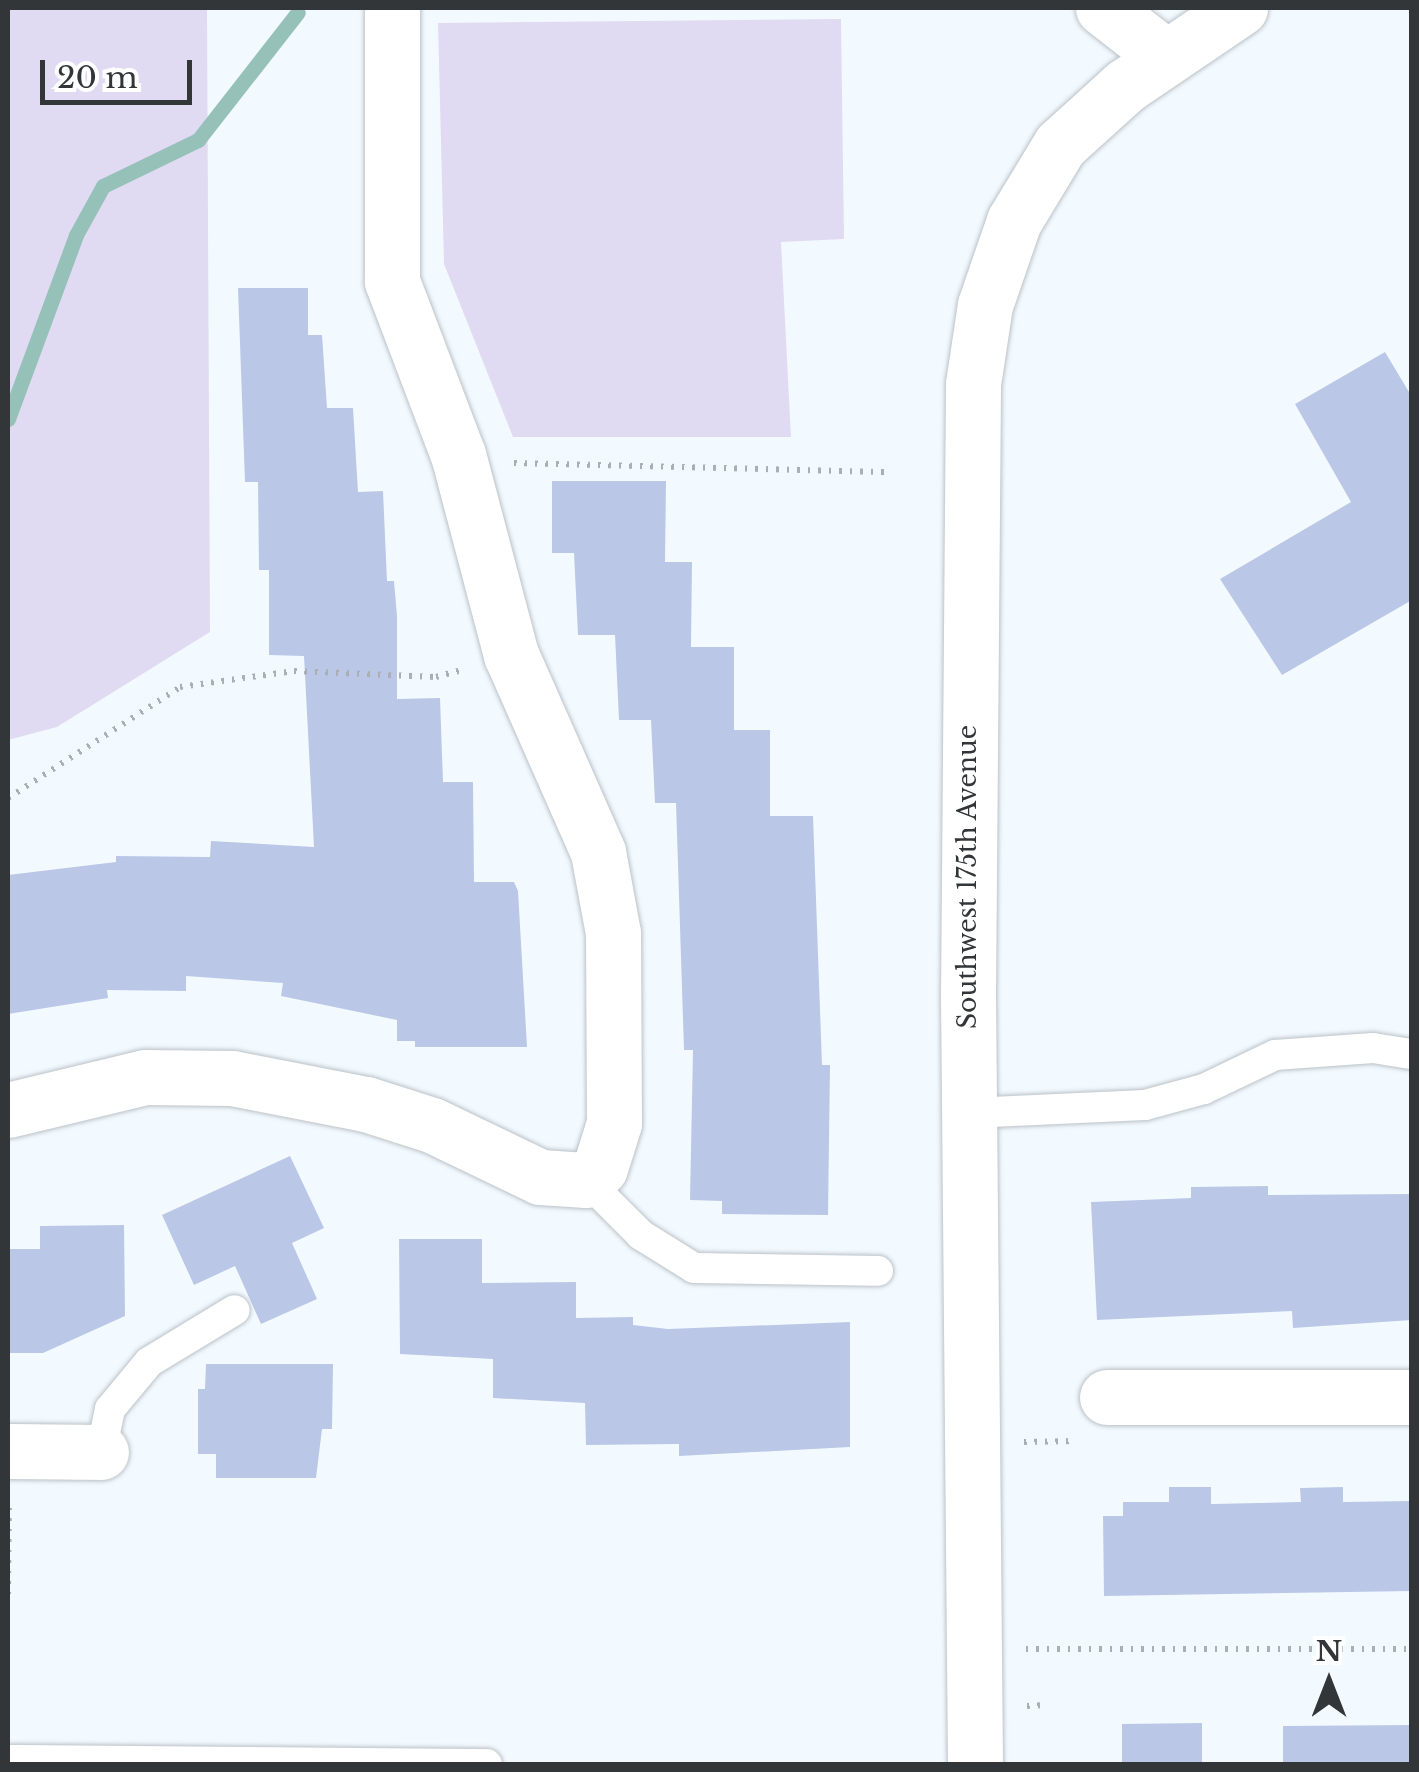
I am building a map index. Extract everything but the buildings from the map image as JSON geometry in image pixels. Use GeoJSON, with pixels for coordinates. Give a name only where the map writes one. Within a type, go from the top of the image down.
{"type":"FeatureCollection","features":[{"type":"Feature","properties":{"kind":"street"},"geometry":{"type":"LineString","coordinates":[[8,1110],[145,1076],[232,1078],[366,1104],[432,1125],[540,1177],[586,1180],[600,1168],[614,1123],[613,933],[598,852],[511,655],[458,455],[392,281],[392,8]]}},
{"type":"Feature","properties":{"kind":"street"},"geometry":{"type":"LineString","coordinates":[[1104,8],[1166,57]]}},
{"type":"Feature","properties":{"kind":"street","name":"Southwest 175th Avenue"},"geometry":{"type":"LineString","coordinates":[[975,1764],[969,1113],[972,384],[985,305],[1014,221],[1060,145],[1166,57],[1240,8]]}},
{"type":"Feature","properties":{"kind":"street"},"geometry":{"type":"LineString","coordinates":[[1107,1397],[1412,1397]]}},
{"type":"Feature","properties":{"kind":"street"},"geometry":{"type":"LineString","coordinates":[[8,1451],[101,1452]]}},
{"type":"Feature","properties":{"kind":"lane"},"geometry":{"type":"LineString","coordinates":[[969,1113],[1146,1105],[1204,1089],[1275,1056],[1373,1048],[1412,1054]]}},
{"type":"Feature","properties":{"kind":"lane"},"geometry":{"type":"LineString","coordinates":[[586,1180],[641,1235],[694,1268],[878,1271]]}},
{"type":"Feature","properties":{"kind":"lane"},"geometry":{"type":"LineString","coordinates":[[101,1452],[110,1409],[148,1362],[235,1310]]}},
{"type":"Feature","properties":{"kind":"lane"},"geometry":{"type":"LineString","coordinates":[[8,1760],[486,1764]]}},
{"type":"Feature","properties":{"kind":"path"},"geometry":{"type":"LineString","coordinates":[[458,455],[530,465],[891,472]]}},
{"type":"Feature","properties":{"kind":"path"},"geometry":{"type":"LineString","coordinates":[[8,798],[180,687],[294,671],[436,677],[511,655]]}},
{"type":"Feature","properties":{"kind":"path"},"geometry":{"type":"LineString","coordinates":[[973,1442],[1084,1440],[1107,1397]]}},
{"type":"Feature","properties":{"kind":"path"},"geometry":{"type":"LineString","coordinates":[[8,1594],[10,1516]]}},
{"type":"Feature","properties":{"kind":"path"},"geometry":{"type":"LineString","coordinates":[[975,1649],[1412,1649]]}},
{"type":"Feature","properties":{"kind":"shaded area"},"geometry":{"type":"Polygon","coordinates":[[[8,8],[207,8],[210,632],[57,727],[8,740],[8,8]]]}},
{"type":"Feature","properties":{"kind":"shaded area"},"geometry":{"type":"Polygon","coordinates":[[[841,19],[844,239],[781,242],[791,437],[513,437],[444,264],[438,23],[841,19]]]}},
{"type":"Feature","properties":{"kind":"waterway"},"geometry":{"type":"LineString","coordinates":[[8,419],[76,235],[103,186],[198,140],[298,12]]}}]}
